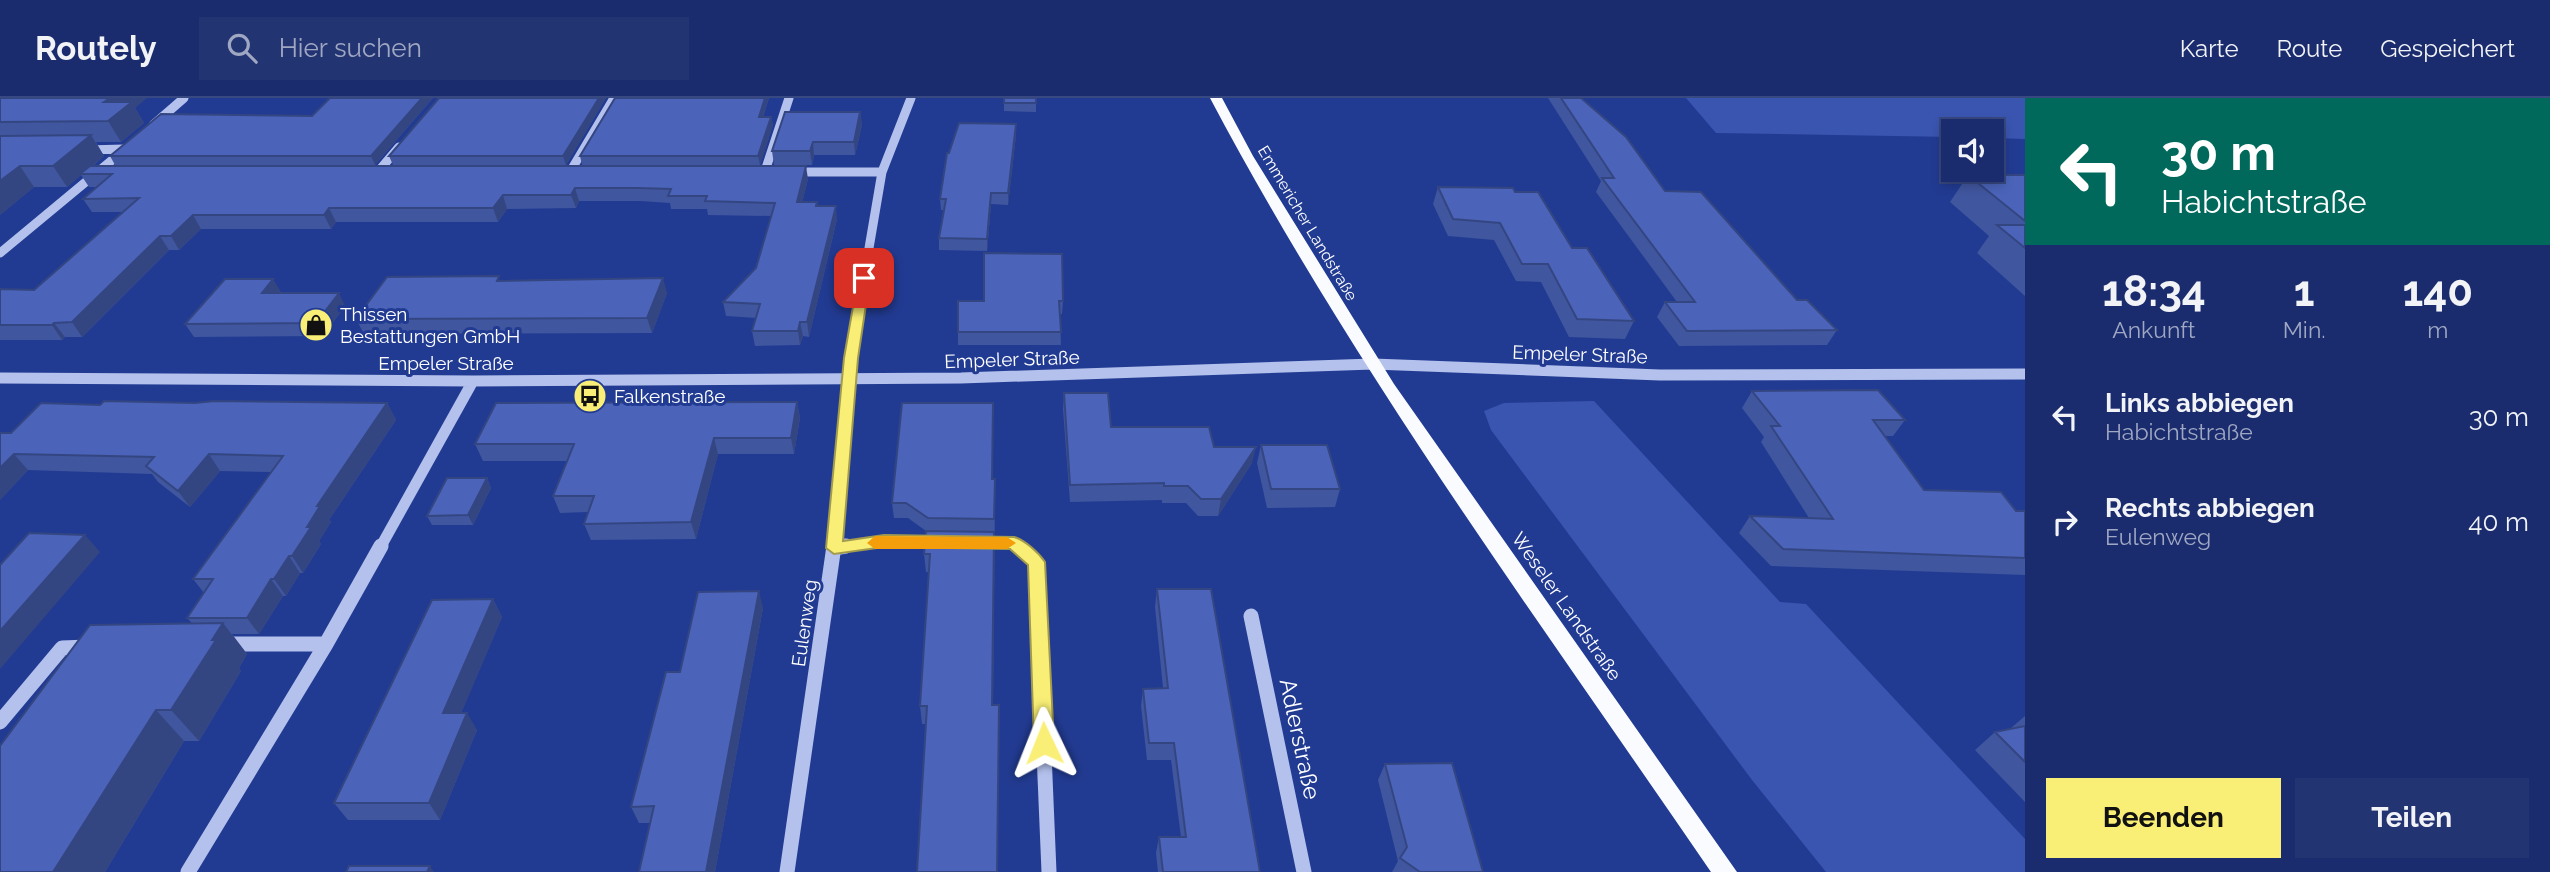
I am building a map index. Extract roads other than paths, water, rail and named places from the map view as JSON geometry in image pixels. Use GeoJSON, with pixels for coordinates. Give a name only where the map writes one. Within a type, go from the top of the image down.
{"type":"FeatureCollection","features":[{"type":"Feature","properties":{"kind":"main road","name":"Emmericher Landstraße"},"geometry":{"type":"LineString","coordinates":[[1216,98],[1247,156],[1374,364]]}},
{"type":"Feature","properties":{"kind":"main road","name":"Weseler Landstraße"},"geometry":{"type":"LineString","coordinates":[[1374,364],[1472,512],[1726,872]]}},
{"type":"Feature","properties":{"kind":"street"},"geometry":{"type":"LineString","coordinates":[[144,132],[184,98]]}},
{"type":"Feature","properties":{"kind":"street"},"geometry":{"type":"LineString","coordinates":[[570,172],[614,98]]}},
{"type":"Feature","properties":{"kind":"street"},"geometry":{"type":"LineString","coordinates":[[765,172],[789,98]]}},
{"type":"Feature","properties":{"kind":"street","name":"Eulenweg"},"geometry":{"type":"LineString","coordinates":[[787,872],[834,548],[849,378],[882,172],[911,98]]}},
{"type":"Feature","properties":{"kind":"street"},"geometry":{"type":"LineString","coordinates":[[0,253],[134,141]]}},
{"type":"Feature","properties":{"kind":"street"},"geometry":{"type":"LineString","coordinates":[[377,173],[404,141]]}},
{"type":"Feature","properties":{"kind":"street"},"geometry":{"type":"LineString","coordinates":[[69,150],[124,149]]}},
{"type":"Feature","properties":{"kind":"street"},"geometry":{"type":"LineString","coordinates":[[97,172],[111,172]]}},
{"type":"Feature","properties":{"kind":"street"},"geometry":{"type":"LineString","coordinates":[[556,172],[584,172]]}},
{"type":"Feature","properties":{"kind":"street"},"geometry":{"type":"LineString","coordinates":[[751,172],[882,172]]}},
{"type":"Feature","properties":{"kind":"street"},"geometry":{"type":"LineString","coordinates":[[363,173],[390,173]]}},
{"type":"Feature","properties":{"kind":"street","name":"Empeler Straße"},"geometry":{"type":"LineString","coordinates":[[0,378],[961,378],[1374,364],[1660,375],[2025,374]]}},
{"type":"Feature","properties":{"kind":"street"},"geometry":{"type":"LineString","coordinates":[[188,872],[326,644],[473,380]]}},
{"type":"Feature","properties":{"kind":"street"},"geometry":{"type":"LineString","coordinates":[[834,548],[884,541],[1014,543],[1036,562],[1049,872]]}},
{"type":"Feature","properties":{"kind":"street","name":"Adlerstraße"},"geometry":{"type":"LineString","coordinates":[[1251,616],[1304,872]]}},
{"type":"Feature","properties":{"kind":"street"},"geometry":{"type":"LineString","coordinates":[[207,644],[326,644]]}},
{"type":"Feature","properties":{"kind":"street"},"geometry":{"type":"LineString","coordinates":[[0,722],[61,648],[101,646]]}},
{"type":"Feature","properties":{"kind":"place","name":"Thissen Bestattungen GmbH"},"geometry":{"type":"Point","coordinates":[316,325]}},
{"type":"Feature","properties":{"kind":"place","name":"Falkenstraße"},"geometry":{"type":"Point","coordinates":[590,396]}}]}
